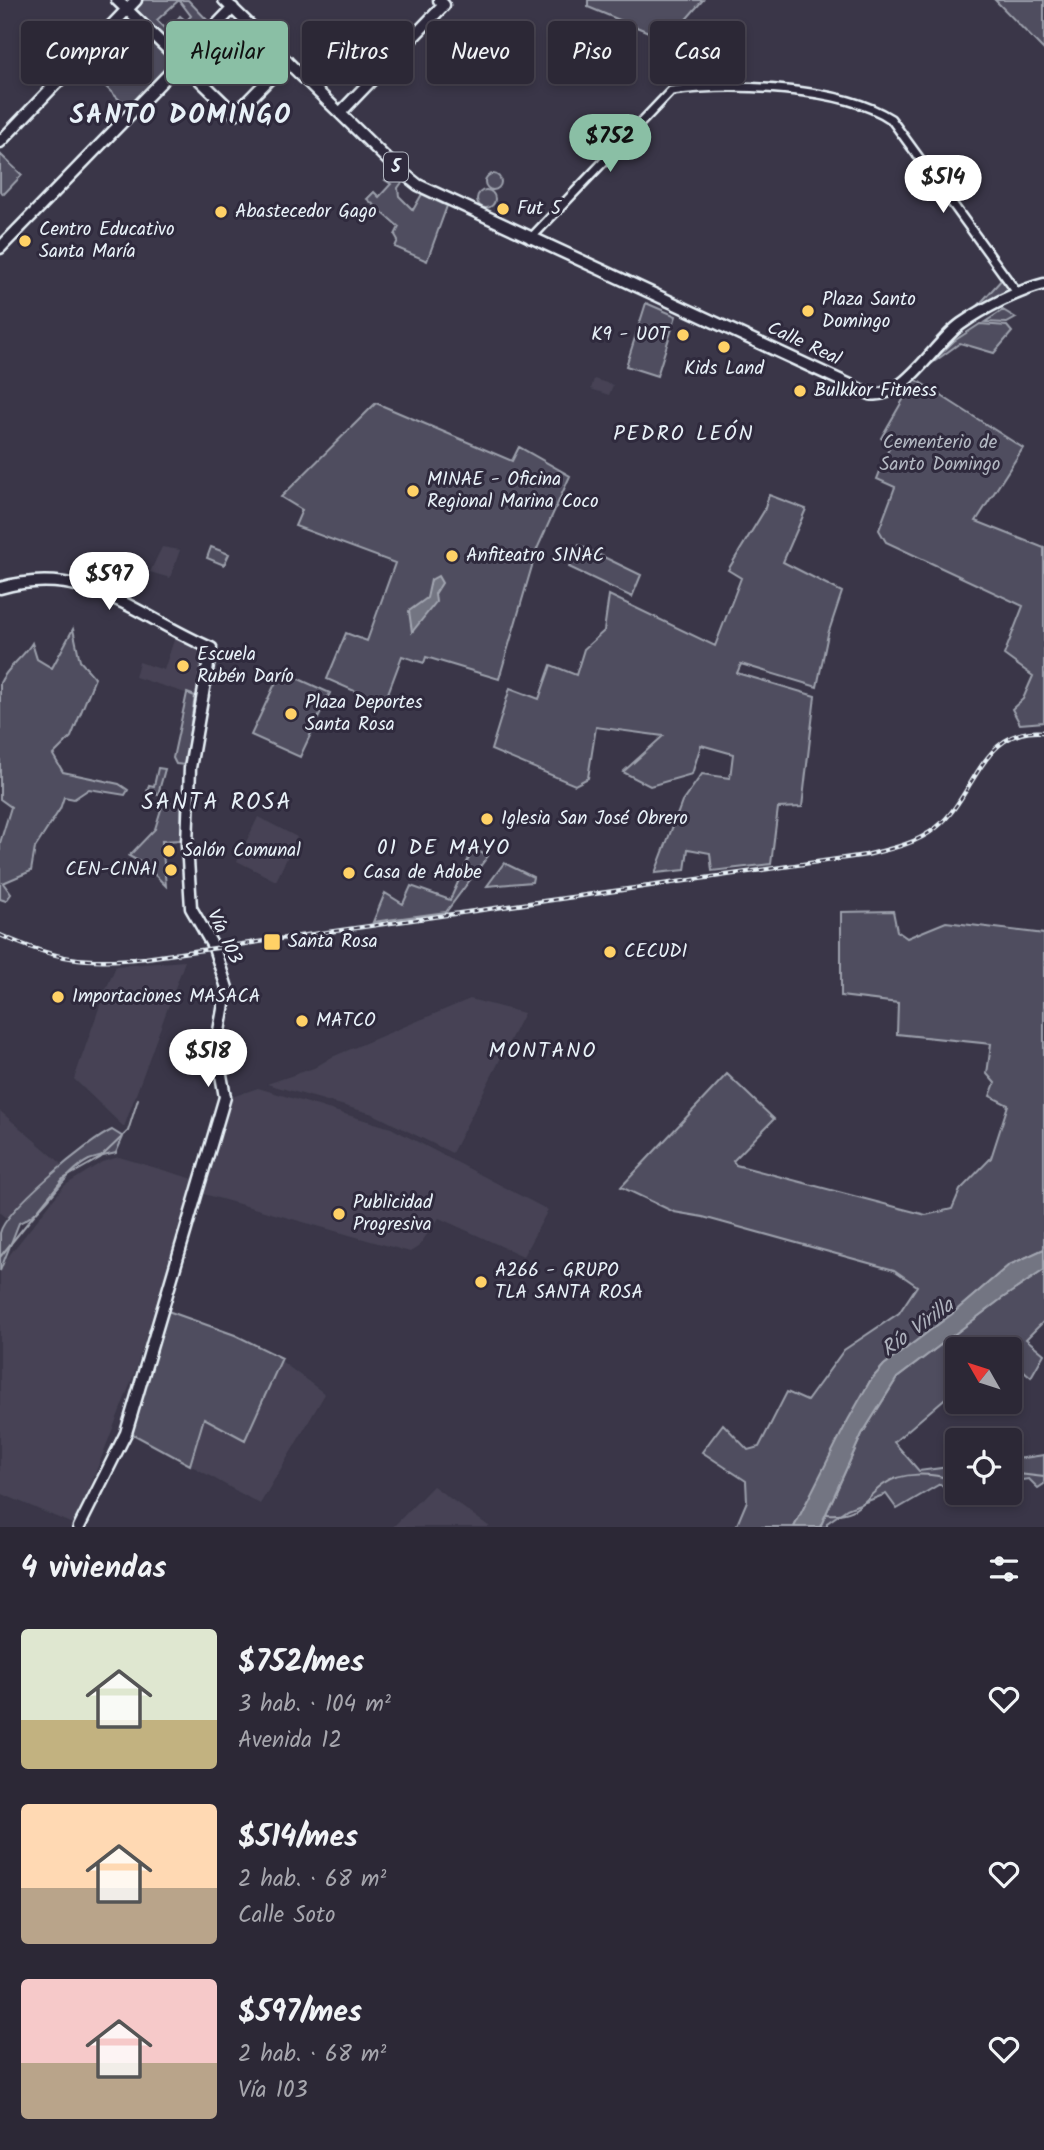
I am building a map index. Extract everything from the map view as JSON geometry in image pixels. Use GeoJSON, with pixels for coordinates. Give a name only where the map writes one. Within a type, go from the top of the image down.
{"type":"FeatureCollection","features":[{"type":"Feature","properties":{"kind":"main road"},"geometry":{"type":"LineString","coordinates":[[117,0],[166,48]]}},
{"type":"Feature","properties":{"kind":"main road"},"geometry":{"type":"LineString","coordinates":[[0,142],[136,0]]}},
{"type":"Feature","properties":{"kind":"main road","name":"5"},"geometry":{"type":"LineString","coordinates":[[224,0],[246,21]]}},
{"type":"Feature","properties":{"kind":"main road"},"geometry":{"type":"LineString","coordinates":[[340,113],[442,3]]}},
{"type":"Feature","properties":{"kind":"main road"},"geometry":{"type":"LineString","coordinates":[[220,21],[233,8]]}},
{"type":"Feature","properties":{"kind":"main road","name":"5"},"geometry":{"type":"LineString","coordinates":[[288,62],[418,185],[530,239]]}},
{"type":"Feature","properties":{"kind":"main road"},"geometry":{"type":"LineString","coordinates":[[0,248],[166,76]]}},
{"type":"Feature","properties":{"kind":"main road"},"geometry":{"type":"LineString","coordinates":[[203,84],[235,114],[264,84]]}},
{"type":"Feature","properties":{"kind":"main road","name":"Calle Real"},"geometry":{"type":"LineString","coordinates":[[530,239],[877,395],[886,394],[902,384],[937,344],[963,323],[1018,294],[1044,284]]}},
{"type":"Feature","properties":{"kind":"main road","name":"Vía 103"},"geometry":{"type":"LineString","coordinates":[[0,588],[32,582],[90,587],[211,648],[190,768],[187,844],[191,908],[214,948],[226,982],[216,1046],[225,1097],[218,1129],[126,1433],[79,1527]]}},
{"type":"Feature","properties":{"kind":"street"},"geometry":{"type":"LineString","coordinates":[[530,239],[671,91],[746,88],[840,98],[879,111],[891,119],[1018,294]]}},
{"type":"Feature","properties":{"kind":"shaded area"},"geometry":{"type":"Polygon","coordinates":[[[594,379],[613,385],[609,395],[591,389],[594,379]]]}},
{"type":"Feature","properties":{"kind":"shaded area"},"geometry":{"type":"Polygon","coordinates":[[[162,547],[180,550],[170,578],[150,572],[162,547]]]}},
{"type":"Feature","properties":{"kind":"shaded area","name":"Escuela Rubén Darío"},"geometry":{"type":"Polygon","coordinates":[[[175,637],[203,653],[195,696],[135,677],[139,662],[164,670],[175,637]]]}},
{"type":"Feature","properties":{"kind":"shaded area"},"geometry":{"type":"Polygon","coordinates":[[[258,817],[297,837],[276,881],[237,861],[258,817]]]}},
{"type":"Feature","properties":{"kind":"shaded area"},"geometry":{"type":"Polygon","coordinates":[[[185,961],[124,1127],[74,1079],[104,994],[116,966],[185,961]]]}},
{"type":"Feature","properties":{"kind":"shaded area"},"geometry":{"type":"Polygon","coordinates":[[[470,999],[524,1013],[452,1153],[373,1114],[267,1084],[314,1068],[332,1057],[470,999]]]}},
{"type":"Feature","properties":{"kind":"shaded area"},"geometry":{"type":"Polygon","coordinates":[[[258,1088],[391,1128],[548,1210],[523,1256],[439,1218],[418,1247],[410,1252],[200,1193],[229,1098],[258,1088]]]}},
{"type":"Feature","properties":{"kind":"shaded area"},"geometry":{"type":"Polygon","coordinates":[[[0,1111],[62,1164],[9,1220],[0,1212],[0,1111]]]}},
{"type":"Feature","properties":{"kind":"shaded area"},"geometry":{"type":"Polygon","coordinates":[[[119,1157],[197,1180],[189,1196],[135,1372],[75,1525],[0,1493],[0,1267],[64,1186],[102,1162],[119,1157]]]}},
{"type":"Feature","properties":{"kind":"shaded area"},"geometry":{"type":"Polygon","coordinates":[[[281,1361],[325,1394],[260,1504],[190,1465],[204,1417],[245,1439],[281,1361]]]}},
{"type":"Feature","properties":{"kind":"shaded area"},"geometry":{"type":"Polygon","coordinates":[[[433,1486],[490,1527],[393,1527],[433,1486]]]}},
{"type":"Feature","properties":{"kind":"green space"},"geometry":{"type":"Polygon","coordinates":[[[142,0],[179,0],[157,20],[166,29],[166,41],[152,27],[152,21],[146,21],[133,9],[142,0]]]}},
{"type":"Feature","properties":{"kind":"green space"},"geometry":{"type":"Polygon","coordinates":[[[179,0],[188,0],[208,21],[186,21],[191,16],[179,0]]]}},
{"type":"Feature","properties":{"kind":"green space"},"geometry":{"type":"Polygon","coordinates":[[[588,0],[703,0],[685,21],[650,21],[650,33],[636,27],[636,21],[622,21],[588,7],[588,0]]]}},
{"type":"Feature","properties":{"kind":"green space"},"geometry":{"type":"Polygon","coordinates":[[[995,0],[1044,0],[1044,50],[995,0]]]}},
{"type":"Feature","properties":{"kind":"green space"},"geometry":{"type":"Polygon","coordinates":[[[152,42],[166,55],[166,67],[152,82],[152,42]]]}},
{"type":"Feature","properties":{"kind":"green space"},"geometry":{"type":"Polygon","coordinates":[[[103,84],[150,84],[128,108],[103,84]]]}},
{"type":"Feature","properties":{"kind":"green space"},"geometry":{"type":"Polygon","coordinates":[[[0,154],[22,175],[4,194],[0,191],[0,154]]]}},
{"type":"Feature","properties":{"kind":"green space"},"geometry":{"type":"Polygon","coordinates":[[[393,172],[403,181],[398,188],[399,196],[413,210],[422,194],[447,206],[427,261],[395,247],[398,240],[395,235],[399,227],[367,199],[374,192],[379,197],[391,184],[385,180],[393,172]]]}},
{"type":"Feature","properties":{"kind":"green space"},"geometry":{"type":"Polygon","coordinates":[[[490,174],[496,174],[501,182],[499,188],[490,190],[485,185],[485,179],[490,174]]]}},
{"type":"Feature","properties":{"kind":"green space"},"geometry":{"type":"Polygon","coordinates":[[[486,190],[492,193],[495,199],[492,205],[486,208],[480,205],[477,199],[480,193],[486,190]]]}},
{"type":"Feature","properties":{"kind":"green space"},"geometry":{"type":"Polygon","coordinates":[[[1003,278],[1010,292],[976,308],[1003,278]]]}},
{"type":"Feature","properties":{"kind":"green space"},"geometry":{"type":"Polygon","coordinates":[[[646,303],[676,316],[657,376],[626,366],[646,303]]]}},
{"type":"Feature","properties":{"kind":"green space"},"geometry":{"type":"Polygon","coordinates":[[[1003,310],[1016,318],[1007,323],[985,322],[1003,310]]]}},
{"type":"Feature","properties":{"kind":"green space"},"geometry":{"type":"Polygon","coordinates":[[[980,324],[1007,326],[1012,332],[994,353],[960,343],[927,367],[954,341],[980,324]]]}},
{"type":"Feature","properties":{"kind":"green space","name":"Cementerio de Santo Domingo"},"geometry":{"type":"Polygon","coordinates":[[[915,379],[1023,448],[976,521],[1044,548],[1044,722],[1020,724],[1012,709],[1023,699],[1033,676],[1004,655],[1023,606],[886,542],[879,530],[895,487],[877,479],[890,446],[881,438],[915,379]]]}},
{"type":"Feature","properties":{"kind":"green space"},"geometry":{"type":"Polygon","coordinates":[[[376,403],[512,461],[519,447],[570,476],[537,549],[499,679],[426,657],[424,663],[402,656],[384,704],[327,679],[346,633],[367,641],[395,563],[295,526],[302,510],[281,497],[376,403]]]}},
{"type":"Feature","properties":{"kind":"green space"},"geometry":{"type":"Polygon","coordinates":[[[769,495],[806,509],[783,562],[842,592],[828,634],[817,687],[741,664],[737,673],[815,696],[802,807],[778,808],[771,864],[712,871],[710,853],[688,849],[685,870],[655,873],[682,802],[702,774],[730,778],[733,754],[701,745],[692,774],[650,786],[623,772],[663,736],[596,727],[588,778],[575,785],[491,750],[510,688],[539,699],[551,665],[576,675],[584,649],[604,631],[609,595],[715,646],[741,578],[728,570],[764,511],[769,495]]]}},
{"type":"Feature","properties":{"kind":"green space"},"geometry":{"type":"Polygon","coordinates":[[[579,545],[641,575],[632,597],[569,567],[579,545]]]}},
{"type":"Feature","properties":{"kind":"green space"},"geometry":{"type":"Polygon","coordinates":[[[211,547],[229,554],[224,565],[207,558],[211,547]]]}},
{"type":"Feature","properties":{"kind":"green space"},"geometry":{"type":"Polygon","coordinates":[[[73,629],[80,661],[95,678],[71,737],[53,755],[63,772],[119,784],[128,790],[125,795],[89,789],[74,799],[64,797],[60,809],[35,848],[31,871],[3,883],[11,894],[6,901],[0,899],[0,843],[11,807],[0,799],[0,683],[32,643],[37,659],[52,668],[73,629]]]}},
{"type":"Feature","properties":{"kind":"green space","name":"Plaza Deportes Santa Rosa"},"geometry":{"type":"Polygon","coordinates":[[[281,671],[330,693],[300,757],[251,735],[281,671]]]}},
{"type":"Feature","properties":{"kind":"green space"},"geometry":{"type":"Polygon","coordinates":[[[187,693],[195,696],[185,765],[176,764],[173,758],[187,693]]]}},
{"type":"Feature","properties":{"kind":"green space"},"geometry":{"type":"Polygon","coordinates":[[[158,768],[165,769],[158,794],[147,792],[149,785],[154,786],[158,768]]]}},
{"type":"Feature","properties":{"kind":"green space"},"geometry":{"type":"Polygon","coordinates":[[[167,799],[181,801],[182,840],[162,841],[166,886],[144,864],[129,856],[155,829],[163,803],[167,799]]]}},
{"type":"Feature","properties":{"kind":"green space"},"geometry":{"type":"Polygon","coordinates":[[[473,849],[488,856],[446,912],[373,922],[385,893],[403,904],[411,886],[450,900],[473,849]]]}},
{"type":"Feature","properties":{"kind":"green space"},"geometry":{"type":"Polygon","coordinates":[[[504,863],[533,877],[532,882],[487,886],[504,863]]]}},
{"type":"Feature","properties":{"kind":"green space"},"geometry":{"type":"Polygon","coordinates":[[[893,911],[897,931],[907,938],[946,922],[1044,934],[1044,1249],[1009,1265],[952,1314],[884,1365],[870,1381],[794,1527],[736,1527],[747,1501],[746,1481],[702,1452],[723,1424],[748,1450],[759,1447],[787,1392],[807,1401],[844,1350],[899,1313],[917,1286],[894,1270],[703,1217],[674,1212],[621,1187],[727,1074],[774,1119],[733,1161],[736,1165],[926,1215],[952,1209],[960,1190],[991,1158],[1008,1105],[990,1096],[995,1083],[987,1074],[991,1044],[897,1034],[898,1003],[841,996],[841,912],[893,911]]]}},
{"type":"Feature","properties":{"kind":"green space"},"geometry":{"type":"Polygon","coordinates":[[[112,1130],[123,1137],[116,1153],[89,1160],[79,1166],[39,1210],[19,1223],[0,1271],[0,1233],[5,1222],[49,1177],[112,1130]]]}},
{"type":"Feature","properties":{"kind":"green space"},"geometry":{"type":"Polygon","coordinates":[[[1044,1270],[1044,1321],[1026,1339],[1044,1354],[1031,1377],[1022,1369],[1022,1337],[951,1337],[1044,1270]]]}},
{"type":"Feature","properties":{"kind":"green space"},"geometry":{"type":"Polygon","coordinates":[[[165,1310],[235,1335],[282,1358],[245,1440],[204,1418],[190,1465],[129,1432],[165,1310]]]}},
{"type":"Feature","properties":{"kind":"green space"},"geometry":{"type":"Polygon","coordinates":[[[945,1342],[945,1398],[894,1442],[919,1471],[945,1468],[945,1488],[940,1484],[897,1509],[886,1494],[847,1509],[827,1523],[827,1527],[820,1527],[862,1434],[897,1378],[945,1342]]]}},
{"type":"Feature","properties":{"kind":"green space"},"geometry":{"type":"Polygon","coordinates":[[[1044,1455],[1044,1484],[1038,1488],[1029,1479],[1022,1480],[1022,1458],[1044,1455]]]}},
{"type":"Feature","properties":{"kind":"water"},"geometry":{"type":"Polygon","coordinates":[[[438,576],[442,583],[435,594],[436,602],[412,632],[409,611],[427,598],[431,580],[438,576]]]}},
{"type":"Feature","properties":{"kind":"water","name":"Río Virilla"},"geometry":{"type":"Polygon","coordinates":[[[1044,1249],[1044,1270],[951,1337],[945,1337],[945,1342],[897,1378],[862,1434],[820,1527],[794,1527],[870,1381],[884,1365],[952,1314],[1009,1265],[1044,1249]]]}},
{"type":"Feature","properties":{"kind":"waterway"},"geometry":{"type":"LineString","coordinates":[[0,1257],[63,1179],[100,1158],[128,1131],[138,1099]]}},
{"type":"Feature","properties":{"kind":"waterway"},"geometry":{"type":"LineString","coordinates":[[1022,1474],[1044,1477]]}},
{"type":"Feature","properties":{"kind":"waterway"},"geometry":{"type":"LineString","coordinates":[[827,1514],[846,1513],[859,1507],[883,1485],[899,1477],[927,1475],[945,1478]]}},
{"type":"Feature","properties":{"kind":"railway"},"geometry":{"type":"LineString","coordinates":[[0,935],[38,950],[71,958],[146,958],[866,855],[903,845],[929,833],[950,813],[993,751],[1007,740],[1023,733],[1044,732]]}},
{"type":"Feature","properties":{"kind":"place","name":"Fut 5"},"geometry":{"type":"Point","coordinates":[503,209]}},
{"type":"Feature","properties":{"kind":"place","name":"Abastecedor Gago"},"geometry":{"type":"Point","coordinates":[221,212]}},
{"type":"Feature","properties":{"kind":"place","name":"Centro Educativo Santa María"},"geometry":{"type":"Point","coordinates":[25,241]}},
{"type":"Feature","properties":{"kind":"place","name":"Plaza Santo Domingo"},"geometry":{"type":"Point","coordinates":[808,311]}},
{"type":"Feature","properties":{"kind":"place","name":"K9 - UOT"},"geometry":{"type":"Point","coordinates":[683,335]}},
{"type":"Feature","properties":{"kind":"place","name":"Kids Land"},"geometry":{"type":"Point","coordinates":[724,347]}},
{"type":"Feature","properties":{"kind":"place","name":"Bulkkor Fitness"},"geometry":{"type":"Point","coordinates":[800,391]}},
{"type":"Feature","properties":{"kind":"place","name":"MINAE - Oficina Regional Marina Coco"},"geometry":{"type":"Point","coordinates":[413,491]}},
{"type":"Feature","properties":{"kind":"place","name":"Anfiteatro SINAC"},"geometry":{"type":"Point","coordinates":[452,556]}},
{"type":"Feature","properties":{"kind":"place","name":"Escuela Rubén Darío"},"geometry":{"type":"Point","coordinates":[183,666]}},
{"type":"Feature","properties":{"kind":"place","name":"Plaza Deportes Santa Rosa"},"geometry":{"type":"Point","coordinates":[291,714]}},
{"type":"Feature","properties":{"kind":"place","name":"Iglesia San José Obrero"},"geometry":{"type":"Point","coordinates":[487,819]}},
{"type":"Feature","properties":{"kind":"place","name":"Salón Comunal"},"geometry":{"type":"Point","coordinates":[169,851]}},
{"type":"Feature","properties":{"kind":"place","name":"CEN-CINAI"},"geometry":{"type":"Point","coordinates":[171,870]}},
{"type":"Feature","properties":{"kind":"place","name":"Casa de Adobe"},"geometry":{"type":"Point","coordinates":[349,873]}},
{"type":"Feature","properties":{"kind":"place","name":"Santa Rosa"},"geometry":{"type":"Point","coordinates":[272,942]}},
{"type":"Feature","properties":{"kind":"place","name":"CECUDI"},"geometry":{"type":"Point","coordinates":[610,952]}},
{"type":"Feature","properties":{"kind":"place","name":"Importaciones MASACA"},"geometry":{"type":"Point","coordinates":[58,997]}},
{"type":"Feature","properties":{"kind":"place","name":"MATCO"},"geometry":{"type":"Point","coordinates":[302,1021]}},
{"type":"Feature","properties":{"kind":"place","name":"Publicidad Progresiva"},"geometry":{"type":"Point","coordinates":[339,1214]}},
{"type":"Feature","properties":{"kind":"place","name":"A266 - GRUPO TLA SANTA ROSA"},"geometry":{"type":"Point","coordinates":[481,1282]}},
{"type":"Feature","properties":{"kind":"district","name":"SANTO DOMINGO"},"geometry":{"type":"Point","coordinates":[181,116]}},
{"type":"Feature","properties":{"kind":"district","name":"PEDRO LEÓN"},"geometry":{"type":"Point","coordinates":[684,434]}},
{"type":"Feature","properties":{"kind":"district","name":"SANTA ROSA"},"geometry":{"type":"Point","coordinates":[217,803]}},
{"type":"Feature","properties":{"kind":"district","name":"01 DE MAYO"},"geometry":{"type":"Point","coordinates":[444,848]}},
{"type":"Feature","properties":{"kind":"district","name":"MONTANO"},"geometry":{"type":"Point","coordinates":[543,1051]}}]}
